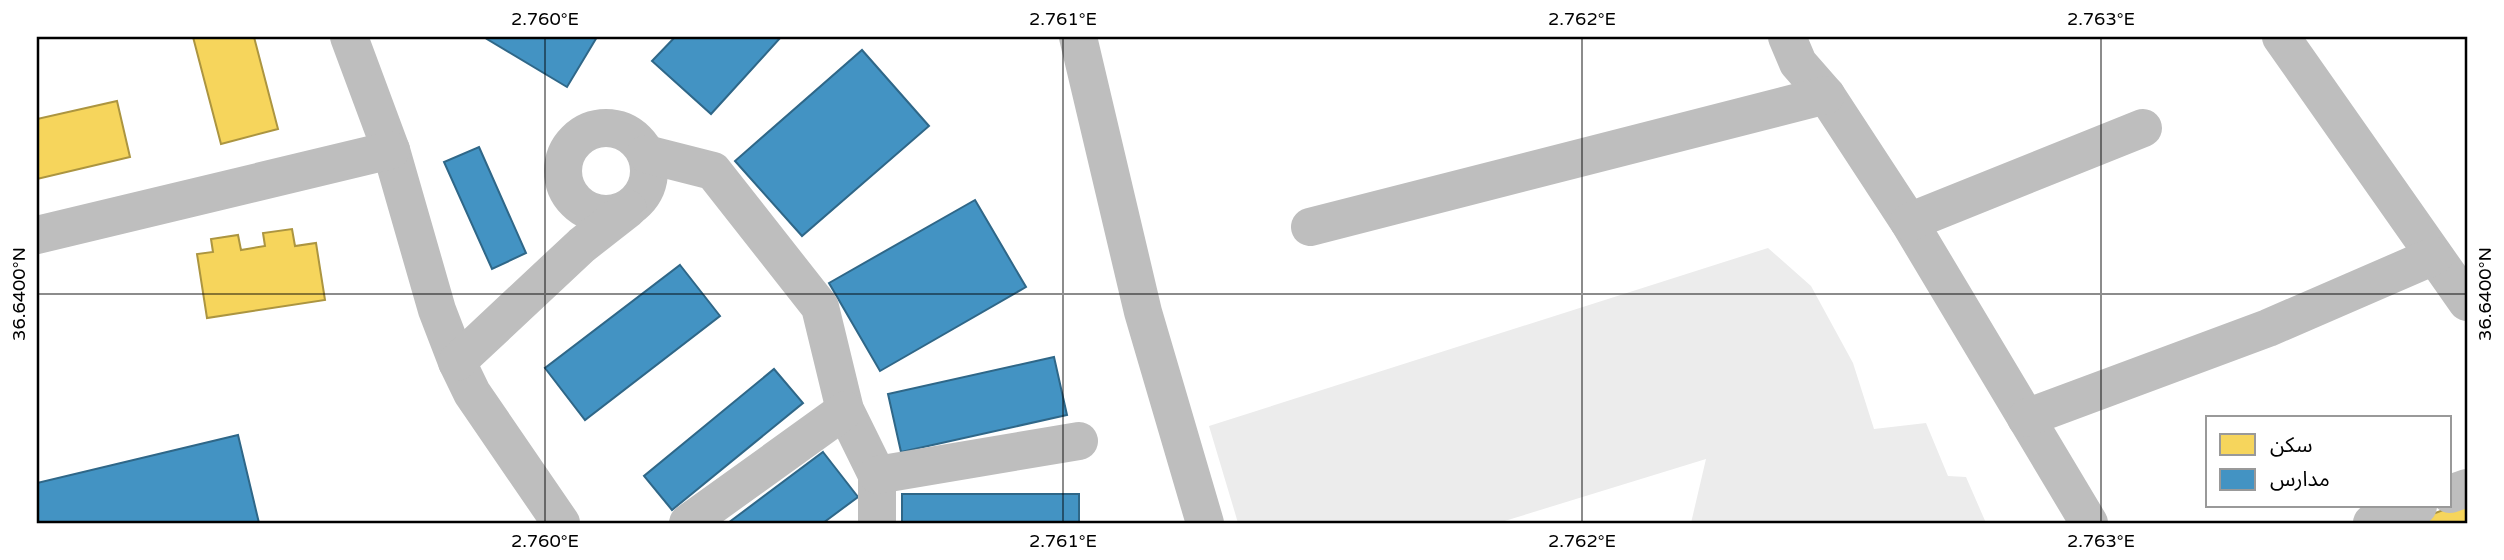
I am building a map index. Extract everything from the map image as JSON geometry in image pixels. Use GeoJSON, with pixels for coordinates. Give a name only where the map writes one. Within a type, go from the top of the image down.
{"type":"FeatureCollection","features":[{"type":"Feature","properties":{"kind":"street"},"geometry":{"type":"LineString","coordinates":[[349,37],[391,150],[437,310],[457,362],[472,393],[561,523]]}},
{"type":"Feature","properties":{"kind":"street"},"geometry":{"type":"LineString","coordinates":[[1079,37],[1143,312],[1205,523]]}},
{"type":"Feature","properties":{"kind":"street"},"geometry":{"type":"LineString","coordinates":[[1787,37],[1798,63],[1826,95],[1909,222],[2089,523]]}},
{"type":"Feature","properties":{"kind":"street"},"geometry":{"type":"LineString","coordinates":[[2281,37],[2467,302]]}},
{"type":"Feature","properties":{"kind":"street"},"geometry":{"type":"LineString","coordinates":[[1310,227],[1826,95]]}},
{"type":"Feature","properties":{"kind":"street"},"geometry":{"type":"LineString","coordinates":[[1909,222],[2143,128]]}},
{"type":"Feature","properties":{"kind":"street"},"geometry":{"type":"LineString","coordinates":[[578,205],[597,214],[618,213],[635,202],[649,175],[646,154],[634,138],[615,129],[594,130],[576,140],[569,148],[562,168],[566,188],[578,205],[584,225],[582,245]]}},
{"type":"Feature","properties":{"kind":"street"},"geometry":{"type":"LineString","coordinates":[[37,235],[391,150]]}},
{"type":"Feature","properties":{"kind":"street"},"geometry":{"type":"LineString","coordinates":[[646,154],[713,171],[820,307],[845,410],[877,475],[877,523]]}},
{"type":"Feature","properties":{"kind":"street"},"geometry":{"type":"LineString","coordinates":[[457,362],[582,245],[667,177],[682,172],[713,171]]}},
{"type":"Feature","properties":{"kind":"street"},"geometry":{"type":"LineString","coordinates":[[2026,418],[2268,328],[2434,256]]}},
{"type":"Feature","properties":{"kind":"street"},"geometry":{"type":"LineString","coordinates":[[688,523],[845,410]]}},
{"type":"Feature","properties":{"kind":"street"},"geometry":{"type":"LineString","coordinates":[[877,475],[1079,441]]}},
{"type":"Feature","properties":{"kind":"street"},"geometry":{"type":"LineString","coordinates":[[2372,523],[2413,508]]}},
{"type":"Feature","properties":{"kind":"shaded area"},"geometry":{"type":"Polygon","coordinates":[[[1768,248],[1811,286],[1853,363],[1874,429],[1926,423],[1948,476],[1966,477],[1986,523],[1691,523],[1706,459],[1498,523],[1238,523],[1209,426],[1768,248]]]}},
{"type":"Feature","properties":{"kind":"building: سكن"},"geometry":{"type":"Polygon","coordinates":[[[193,37],[254,37],[278,129],[221,144],[193,37]]]}},
{"type":"Feature","properties":{"kind":"building: سكن"},"geometry":{"type":"Polygon","coordinates":[[[117,101],[130,157],[37,179],[37,119],[117,101]]]}},
{"type":"Feature","properties":{"kind":"building: سكن"},"geometry":{"type":"Polygon","coordinates":[[[292,229],[295,246],[316,243],[325,300],[207,318],[197,254],[213,252],[211,239],[238,235],[241,250],[265,246],[263,233],[292,229]]]}},
{"type":"Feature","properties":{"kind":"building: سكن"},"geometry":{"type":"Polygon","coordinates":[[[2467,501],[2467,523],[2409,523],[2452,508],[2467,501]]]}},
{"type":"Feature","properties":{"kind":"building: مدارس"},"geometry":{"type":"Polygon","coordinates":[[[597,37],[567,87],[487,39],[597,37]]]}},
{"type":"Feature","properties":{"kind":"building: مدارس"},"geometry":{"type":"Polygon","coordinates":[[[675,37],[781,37],[711,114],[652,61],[675,37]]]}},
{"type":"Feature","properties":{"kind":"building: مدارس"},"geometry":{"type":"Polygon","coordinates":[[[862,50],[929,126],[802,236],[735,161],[862,50]]]}},
{"type":"Feature","properties":{"kind":"building: مدارس"},"geometry":{"type":"Polygon","coordinates":[[[479,147],[526,253],[492,269],[444,162],[479,147]]]}},
{"type":"Feature","properties":{"kind":"building: مدارس"},"geometry":{"type":"Polygon","coordinates":[[[975,200],[1026,287],[880,371],[829,283],[975,200]]]}},
{"type":"Feature","properties":{"kind":"building: مدارس"},"geometry":{"type":"Polygon","coordinates":[[[680,265],[720,316],[585,420],[545,368],[680,265]]]}},
{"type":"Feature","properties":{"kind":"building: مدارس"},"geometry":{"type":"Polygon","coordinates":[[[1054,357],[1067,415],[901,452],[888,394],[1054,357]]]}},
{"type":"Feature","properties":{"kind":"building: مدارس"},"geometry":{"type":"Polygon","coordinates":[[[774,369],[803,403],[672,510],[644,476],[774,369]]]}},
{"type":"Feature","properties":{"kind":"building: مدارس"},"geometry":{"type":"Polygon","coordinates":[[[238,435],[259,523],[37,523],[37,483],[238,435]]]}},
{"type":"Feature","properties":{"kind":"building: مدارس"},"geometry":{"type":"Polygon","coordinates":[[[823,452],[858,497],[823,523],[728,523],[823,452]]]}},
{"type":"Feature","properties":{"kind":"building: مدارس"},"geometry":{"type":"Polygon","coordinates":[[[902,494],[1079,494],[1079,523],[902,523],[902,494]]]}}]}
